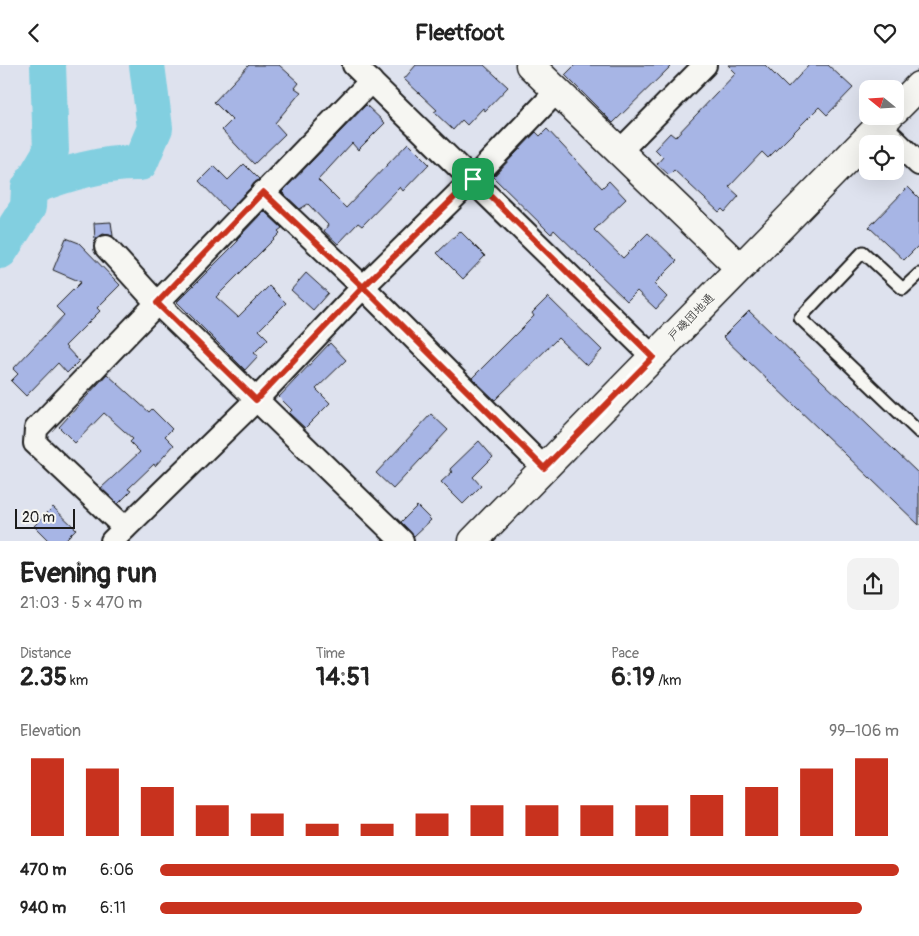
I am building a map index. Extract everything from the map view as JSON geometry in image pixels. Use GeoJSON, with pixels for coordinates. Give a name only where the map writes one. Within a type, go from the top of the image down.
{"type":"FeatureCollection","features":[{"type":"Feature","properties":{"kind":"street"},"geometry":{"type":"LineString","coordinates":[[354,65],[473,179],[653,357]]}},
{"type":"Feature","properties":{"kind":"street"},"geometry":{"type":"LineString","coordinates":[[530,65],[739,267]]}},
{"type":"Feature","properties":{"kind":"street"},"geometry":{"type":"LineString","coordinates":[[619,152],[705,65]]}},
{"type":"Feature","properties":{"kind":"street"},"geometry":{"type":"LineString","coordinates":[[370,81],[36,429],[35,443],[119,535],[256,400],[363,287],[473,179],[557,91]]}},
{"type":"Feature","properties":{"kind":"street","name":"戸磯団地通"},"geometry":{"type":"LineString","coordinates":[[904,100],[919,85]]}},
{"type":"Feature","properties":{"kind":"street","name":"戸磯団地通"},"geometry":{"type":"LineString","coordinates":[[473,541],[739,267],[880,125]]}},
{"type":"Feature","properties":{"kind":"street"},"geometry":{"type":"LineString","coordinates":[[893,125],[919,164]]}},
{"type":"Feature","properties":{"kind":"street"},"geometry":{"type":"LineString","coordinates":[[263,192],[363,287],[544,468]]}},
{"type":"Feature","properties":{"kind":"street"},"geometry":{"type":"LineString","coordinates":[[106,247],[157,303],[402,541]]}},
{"type":"Feature","properties":{"kind":"lane"},"geometry":{"type":"LineString","coordinates":[[919,274],[903,289],[863,252],[800,317],[919,432]]}},
{"type":"Feature","properties":{"kind":"building"},"geometry":{"type":"Polygon","coordinates":[[[249,65],[279,65],[299,83],[295,88],[301,92],[275,123],[285,134],[254,164],[222,130],[232,120],[214,102],[249,65]]]}},
{"type":"Feature","properties":{"kind":"building"},"geometry":{"type":"Polygon","coordinates":[[[416,65],[484,65],[508,87],[485,111],[483,108],[467,125],[462,120],[453,130],[434,112],[437,110],[404,79],[416,65]]]}},
{"type":"Feature","properties":{"kind":"building"},"geometry":{"type":"Polygon","coordinates":[[[575,65],[672,65],[613,123],[565,75],[575,65]]]}},
{"type":"Feature","properties":{"kind":"building"},"geometry":{"type":"Polygon","coordinates":[[[728,65],[765,65],[788,88],[809,65],[828,65],[853,88],[827,115],[819,107],[768,158],[762,152],[729,187],[739,196],[725,212],[722,209],[719,212],[674,170],[669,175],[657,164],[663,157],[655,149],[670,133],[675,137],[736,73],[728,65]]]}},
{"type":"Feature","properties":{"kind":"building"},"geometry":{"type":"Polygon","coordinates":[[[366,105],[385,123],[358,150],[352,143],[318,180],[346,208],[408,143],[429,164],[403,191],[400,187],[362,226],[358,223],[338,244],[324,231],[328,225],[308,204],[300,209],[282,192],[366,105]]]}},
{"type":"Feature","properties":{"kind":"building"},"geometry":{"type":"Polygon","coordinates":[[[547,129],[602,188],[609,181],[626,199],[594,230],[623,258],[648,233],[677,261],[654,284],[667,297],[656,309],[637,291],[627,301],[554,230],[551,234],[493,177],[536,132],[540,136],[547,129]]]}},
{"type":"Feature","properties":{"kind":"building"},"geometry":{"type":"Polygon","coordinates":[[[244,164],[259,179],[228,211],[199,181],[214,166],[228,180],[244,164]]]}},
{"type":"Feature","properties":{"kind":"building"},"geometry":{"type":"Polygon","coordinates":[[[908,187],[919,198],[919,245],[904,260],[869,227],[908,187]]]}},
{"type":"Feature","properties":{"kind":"building"},"geometry":{"type":"Polygon","coordinates":[[[264,211],[282,228],[278,231],[280,233],[216,297],[238,317],[269,286],[286,303],[259,330],[268,339],[254,353],[258,356],[245,370],[177,302],[238,241],[236,240],[264,211]]]}},
{"type":"Feature","properties":{"kind":"building"},"geometry":{"type":"Polygon","coordinates":[[[111,222],[113,236],[103,234],[95,240],[94,223],[111,222]]]}},
{"type":"Feature","properties":{"kind":"building"},"geometry":{"type":"Polygon","coordinates":[[[460,231],[485,256],[463,279],[437,253],[460,231]]]}},
{"type":"Feature","properties":{"kind":"building"},"geometry":{"type":"Polygon","coordinates":[[[66,238],[79,243],[120,285],[97,308],[100,311],[65,346],[79,361],[67,373],[58,363],[26,396],[11,381],[18,374],[13,369],[64,315],[56,307],[81,282],[53,270],[66,238]]]}},
{"type":"Feature","properties":{"kind":"building"},"geometry":{"type":"Polygon","coordinates":[[[306,273],[328,293],[313,310],[291,290],[306,273]]]}},
{"type":"Feature","properties":{"kind":"building"},"geometry":{"type":"Polygon","coordinates":[[[548,297],[602,350],[587,366],[558,338],[495,400],[472,378],[534,316],[532,313],[548,297]]]}},
{"type":"Feature","properties":{"kind":"building"},"geometry":{"type":"Polygon","coordinates":[[[749,311],[919,474],[919,525],[723,337],[749,311]]]}},
{"type":"Feature","properties":{"kind":"building"},"geometry":{"type":"Polygon","coordinates":[[[330,343],[346,360],[316,389],[330,403],[305,428],[289,413],[292,410],[279,397],[330,343]]]}},
{"type":"Feature","properties":{"kind":"building"},"geometry":{"type":"Polygon","coordinates":[[[107,374],[149,412],[152,409],[172,429],[165,436],[174,445],[155,466],[154,464],[128,489],[131,491],[118,504],[101,488],[140,452],[130,442],[133,439],[104,413],[75,443],[59,427],[107,374]]]}},
{"type":"Feature","properties":{"kind":"building"},"geometry":{"type":"Polygon","coordinates":[[[431,414],[448,430],[393,489],[376,473],[431,414]]]}},
{"type":"Feature","properties":{"kind":"building"},"geometry":{"type":"Polygon","coordinates":[[[479,441],[493,457],[473,477],[481,486],[463,504],[441,482],[452,472],[450,469],[479,441]]]}},
{"type":"Feature","properties":{"kind":"building"},"geometry":{"type":"Polygon","coordinates":[[[417,506],[431,520],[414,536],[401,522],[417,506]]]}},
{"type":"Feature","properties":{"kind":"building"},"geometry":{"type":"Polygon","coordinates":[[[53,507],[76,529],[64,541],[49,541],[34,526],[53,507]]]}},
{"type":"Feature","properties":{"kind":"waterway"},"geometry":{"type":"LineString","coordinates":[[29,188],[51,151],[48,65]]}},
{"type":"Feature","properties":{"kind":"waterway"},"geometry":{"type":"LineString","coordinates":[[0,251],[28,207],[29,188],[83,170],[126,163],[140,163],[155,128],[147,65]]}},
{"type":"Feature","properties":{"kind":"route"},"geometry":{"type":"LineString","coordinates":[[473,179],[363,287],[256,400],[157,303],[263,192],[363,287],[544,468],[653,357],[473,179]]}}]}
